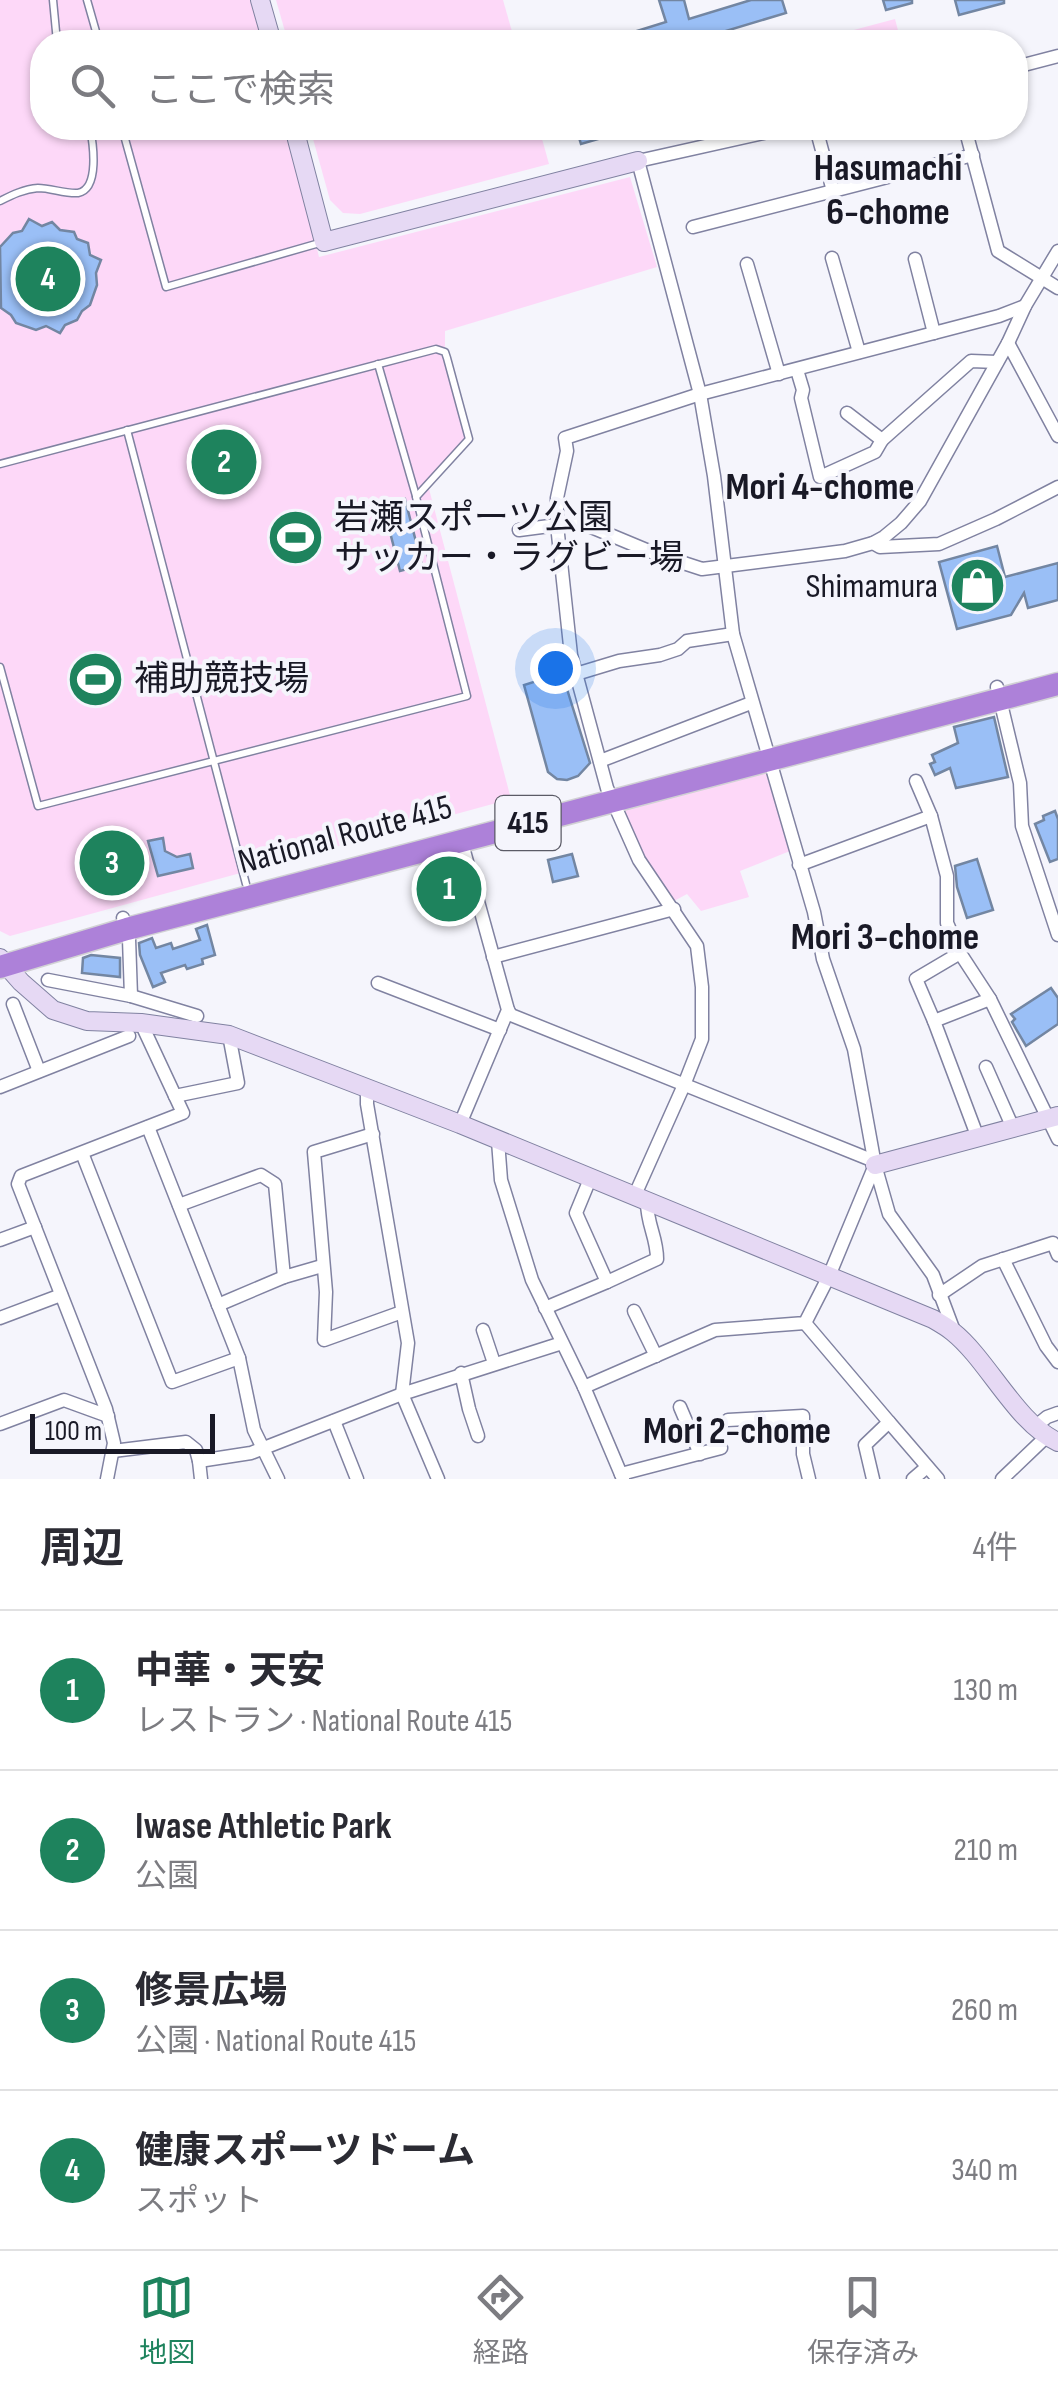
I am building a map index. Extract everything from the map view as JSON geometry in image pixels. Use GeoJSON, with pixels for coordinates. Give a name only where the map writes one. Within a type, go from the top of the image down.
{"type":"FeatureCollection","features":[{"type":"Feature","properties":{"kind":"highway","name":"National Route 415"},"geometry":{"type":"LineString","coordinates":[[999,693],[1058,670]]}},
{"type":"Feature","properties":{"kind":"highway","name":"National Route 415"},"geometry":{"type":"LineString","coordinates":[[2,960],[246,884],[610,795],[999,693],[1058,684]]}},
{"type":"Feature","properties":{"kind":"highway","name":"National Route 415"},"geometry":{"type":"LineString","coordinates":[[125,923],[460,840],[610,795]]}},
{"type":"Feature","properties":{"kind":"street"},"geometry":{"type":"LineString","coordinates":[[260,0],[269,30]]}},
{"type":"Feature","properties":{"kind":"street"},"geometry":{"type":"LineString","coordinates":[[1028,65],[1058,56]]}},
{"type":"Feature","properties":{"kind":"street"},"geometry":{"type":"LineString","coordinates":[[297,140],[324,242],[638,160],[730,140]]}},
{"type":"Feature","properties":{"kind":"street"},"geometry":{"type":"LineString","coordinates":[[819,140],[833,191]]}},
{"type":"Feature","properties":{"kind":"street"},"geometry":{"type":"LineString","coordinates":[[969,140],[998,251],[1058,288]]}},
{"type":"Feature","properties":{"kind":"street"},"geometry":{"type":"LineString","coordinates":[[693,227],[973,155]]}},
{"type":"Feature","properties":{"kind":"street"},"geometry":{"type":"LineString","coordinates":[[638,160],[700,394],[733,634],[814,912],[822,959],[854,1050],[875,1165],[889,1214],[933,1275],[955,1333]]}},
{"type":"Feature","properties":{"kind":"street"},"geometry":{"type":"LineString","coordinates":[[519,530],[584,524],[702,569],[845,551],[873,543],[901,524],[920,501],[1058,251]]}},
{"type":"Feature","properties":{"kind":"street"},"geometry":{"type":"LineString","coordinates":[[832,258],[859,352]]}},
{"type":"Feature","properties":{"kind":"street"},"geometry":{"type":"LineString","coordinates":[[915,259],[934,333]]}},
{"type":"Feature","properties":{"kind":"street"},"geometry":{"type":"LineString","coordinates":[[747,264],[778,374]]}},
{"type":"Feature","properties":{"kind":"street"},"geometry":{"type":"LineString","coordinates":[[545,1308],[656,1259],[657,1244],[640,1199],[702,1039],[698,946],[639,860],[610,795],[571,655],[556,498],[567,450],[564,438],[700,394],[1025,306]]}},
{"type":"Feature","properties":{"kind":"street"},"geometry":{"type":"LineString","coordinates":[[1008,344],[1058,436]]}},
{"type":"Feature","properties":{"kind":"street"},"geometry":{"type":"LineString","coordinates":[[797,370],[820,477],[875,452],[882,440],[971,361],[996,362]]}},
{"type":"Feature","properties":{"kind":"street"},"geometry":{"type":"LineString","coordinates":[[847,413],[882,440]]}},
{"type":"Feature","properties":{"kind":"street"},"geometry":{"type":"LineString","coordinates":[[873,543],[880,547],[940,544],[1058,487]]}},
{"type":"Feature","properties":{"kind":"street"},"geometry":{"type":"LineString","coordinates":[[576,674],[678,649],[687,641],[733,634]]}},
{"type":"Feature","properties":{"kind":"street"},"geometry":{"type":"LineString","coordinates":[[999,693],[1020,783],[1022,826],[1058,936]]}},
{"type":"Feature","properties":{"kind":"street"},"geometry":{"type":"LineString","coordinates":[[600,761],[752,703]]}},
{"type":"Feature","properties":{"kind":"street"},"geometry":{"type":"LineString","coordinates":[[916,782],[931,816],[948,876],[948,923],[960,953],[990,999],[1053,1118],[1058,1139]]}},
{"type":"Feature","properties":{"kind":"street"},"geometry":{"type":"LineString","coordinates":[[799,865],[931,816]]}},
{"type":"Feature","properties":{"kind":"street"},"geometry":{"type":"LineString","coordinates":[[460,840],[511,1014],[875,1165]]}},
{"type":"Feature","properties":{"kind":"street"},"geometry":{"type":"LineString","coordinates":[[493,957],[674,909]]}},
{"type":"Feature","properties":{"kind":"street"},"geometry":{"type":"LineString","coordinates":[[125,923],[131,996]]}},
{"type":"Feature","properties":{"kind":"street"},"geometry":{"type":"LineString","coordinates":[[960,953],[916,980],[978,1138]]}},
{"type":"Feature","properties":{"kind":"street"},"geometry":{"type":"LineString","coordinates":[[2,960],[53,1010],[135,1030],[230,1034],[460,1124],[933,1319],[955,1333],[1013,1403],[1047,1435]]}},
{"type":"Feature","properties":{"kind":"street"},"geometry":{"type":"LineString","coordinates":[[48,980],[131,996],[197,1016]]}},
{"type":"Feature","properties":{"kind":"street"},"geometry":{"type":"LineString","coordinates":[[378,984],[500,1030]]}},
{"type":"Feature","properties":{"kind":"street"},"geometry":{"type":"LineString","coordinates":[[934,1021],[990,999]]}},
{"type":"Feature","properties":{"kind":"street"},"geometry":{"type":"LineString","coordinates":[[13,1004],[39,1071]]}},
{"type":"Feature","properties":{"kind":"street"},"geometry":{"type":"LineString","coordinates":[[460,1124],[508,1010]]}},
{"type":"Feature","properties":{"kind":"street"},"geometry":{"type":"LineString","coordinates":[[107,1022],[107,1045]]}},
{"type":"Feature","properties":{"kind":"street"},"geometry":{"type":"LineString","coordinates":[[0,1087],[135,1030]]}},
{"type":"Feature","properties":{"kind":"street"},"geometry":{"type":"LineString","coordinates":[[107,1479],[114,1442],[108,1416],[18,1184],[22,1176],[183,1113],[135,1030]]}},
{"type":"Feature","properties":{"kind":"street"},"geometry":{"type":"LineString","coordinates":[[174,1096],[238,1083],[230,1034]]}},
{"type":"Feature","properties":{"kind":"street"},"geometry":{"type":"LineString","coordinates":[[986,1067],[1013,1128]]}},
{"type":"Feature","properties":{"kind":"street"},"geometry":{"type":"LineString","coordinates":[[367,1088],[408,1343],[402,1394],[438,1479]]}},
{"type":"Feature","properties":{"kind":"street"},"geometry":{"type":"LineString","coordinates":[[875,1165],[1053,1118]]}},
{"type":"Feature","properties":{"kind":"street"},"geometry":{"type":"LineString","coordinates":[[148,1127],[239,1358],[254,1430],[278,1479]]}},
{"type":"Feature","properties":{"kind":"street"},"geometry":{"type":"LineString","coordinates":[[373,1134],[314,1152],[326,1292],[324,1340],[402,1312]]}},
{"type":"Feature","properties":{"kind":"street"},"geometry":{"type":"LineString","coordinates":[[498,1141],[501,1180],[532,1280],[622,1477],[722,1448]]}},
{"type":"Feature","properties":{"kind":"street"},"geometry":{"type":"LineString","coordinates":[[82,1153],[172,1382],[239,1358]]}},
{"type":"Feature","properties":{"kind":"street"},"geometry":{"type":"LineString","coordinates":[[805,1323],[875,1165]]}},
{"type":"Feature","properties":{"kind":"street"},"geometry":{"type":"LineString","coordinates":[[179,1205],[261,1175],[275,1184],[284,1278]]}},
{"type":"Feature","properties":{"kind":"street"},"geometry":{"type":"LineString","coordinates":[[590,1178],[576,1213],[606,1282]]}},
{"type":"Feature","properties":{"kind":"street"},"geometry":{"type":"LineString","coordinates":[[0,1240],[34,1227]]}},
{"type":"Feature","properties":{"kind":"street"},"geometry":{"type":"LineString","coordinates":[[940,1295],[982,1266],[1056,1247]]}},
{"type":"Feature","properties":{"kind":"street"},"geometry":{"type":"LineString","coordinates":[[1003,1259],[1046,1346],[1058,1362]]}},
{"type":"Feature","properties":{"kind":"street"},"geometry":{"type":"LineString","coordinates":[[218,1305],[322,1266]]}},
{"type":"Feature","properties":{"kind":"street"},"geometry":{"type":"LineString","coordinates":[[0,1318],[61,1294]]}},
{"type":"Feature","properties":{"kind":"street"},"geometry":{"type":"LineString","coordinates":[[634,1310],[656,1356]]}},
{"type":"Feature","properties":{"kind":"street"},"geometry":{"type":"LineString","coordinates":[[584,1387],[715,1330],[805,1323]]}},
{"type":"Feature","properties":{"kind":"street"},"geometry":{"type":"LineString","coordinates":[[805,1323],[938,1479]]}},
{"type":"Feature","properties":{"kind":"street"},"geometry":{"type":"LineString","coordinates":[[483,1330],[494,1364]]}},
{"type":"Feature","properties":{"kind":"street"},"geometry":{"type":"LineString","coordinates":[[198,1461],[251,1453],[402,1394],[562,1343]]}},
{"type":"Feature","properties":{"kind":"street"},"geometry":{"type":"LineString","coordinates":[[461,1374],[478,1436]]}},
{"type":"Feature","properties":{"kind":"street"},"geometry":{"type":"LineString","coordinates":[[0,1424],[64,1400],[108,1416]]}},
{"type":"Feature","properties":{"kind":"street"},"geometry":{"type":"LineString","coordinates":[[680,1407],[700,1454]]}},
{"type":"Feature","properties":{"kind":"street"},"geometry":{"type":"LineString","coordinates":[[1002,1479],[1047,1435],[1047,1417],[1058,1412]]}},
{"type":"Feature","properties":{"kind":"street"},"geometry":{"type":"LineString","coordinates":[[728,1420],[803,1416],[803,1454],[809,1479]]}},
{"type":"Feature","properties":{"kind":"street"},"geometry":{"type":"LineString","coordinates":[[334,1421],[357,1479]]}},
{"type":"Feature","properties":{"kind":"street"},"geometry":{"type":"LineString","coordinates":[[872,1479],[865,1445],[889,1422]]}},
{"type":"Feature","properties":{"kind":"street"},"geometry":{"type":"LineString","coordinates":[[112,1451],[186,1442],[196,1450],[201,1479]]}},
{"type":"Feature","properties":{"kind":"street"},"geometry":{"type":"LineString","coordinates":[[913,1479],[926,1467]]}},
{"type":"Feature","properties":{"kind":"lane"},"geometry":{"type":"LineString","coordinates":[[53,0],[55,30]]}},
{"type":"Feature","properties":{"kind":"lane"},"geometry":{"type":"LineString","coordinates":[[86,0],[95,30]]}},
{"type":"Feature","properties":{"kind":"lane"},"geometry":{"type":"LineString","coordinates":[[0,202],[37,188],[84,191],[93,168],[91,140]]}},
{"type":"Feature","properties":{"kind":"lane"},"geometry":{"type":"LineString","coordinates":[[125,140],[166,288],[324,242]]}},
{"type":"Feature","properties":{"kind":"lane"},"geometry":{"type":"LineString","coordinates":[[0,464],[436,349],[445,352],[470,440],[416,497]]}},
{"type":"Feature","properties":{"kind":"lane"},"geometry":{"type":"LineString","coordinates":[[0,668],[38,806],[467,696],[378,364]]}},
{"type":"Feature","properties":{"kind":"lane"},"geometry":{"type":"LineString","coordinates":[[127,430],[246,884]]}},
{"type":"Feature","properties":{"kind":"shaded area"},"geometry":{"type":"Polygon","coordinates":[[[0,0],[257,0],[264,30],[30,30],[30,140],[290,140],[319,257],[630,177],[657,267],[445,331],[445,352],[469,439],[428,485],[511,799],[10,936],[0,931],[0,0]]]}},
{"type":"Feature","properties":{"kind":"shaded area"},"geometry":{"type":"Polygon","coordinates":[[[276,0],[503,0],[512,30],[285,30],[276,0]]]}},
{"type":"Feature","properties":{"kind":"shaded area"},"geometry":{"type":"Polygon","coordinates":[[[895,19],[898,30],[854,30],[895,19]]]}},
{"type":"Feature","properties":{"kind":"shaded area"},"geometry":{"type":"Polygon","coordinates":[[[313,140],[542,140],[549,164],[360,214],[343,213],[330,200],[313,140]]]}},
{"type":"Feature","properties":{"kind":"shaded area"},"geometry":{"type":"Polygon","coordinates":[[[766,773],[790,851],[740,871],[749,897],[701,911],[687,894],[674,901],[645,857],[626,810],[766,773]]]}},
{"type":"Feature","properties":{"kind":"building"},"geometry":{"type":"Polygon","coordinates":[[[659,0],[684,0],[689,19],[751,0],[782,0],[786,13],[729,30],[640,30],[666,22],[659,0]]]}},
{"type":"Feature","properties":{"kind":"building"},"geometry":{"type":"Polygon","coordinates":[[[883,0],[912,0],[912,3],[886,10],[883,0]]]}},
{"type":"Feature","properties":{"kind":"building"},"geometry":{"type":"Polygon","coordinates":[[[955,0],[1004,0],[1004,3],[959,15],[955,0]]]}},
{"type":"Feature","properties":{"kind":"building"},"geometry":{"type":"Polygon","coordinates":[[[29,219],[42,226],[52,222],[60,230],[74,232],[77,239],[88,243],[90,255],[101,260],[90,305],[60,333],[46,326],[36,330],[16,323],[1,308],[0,247],[13,233],[22,231],[29,219]]]}},
{"type":"Feature","properties":{"kind":"building"},"geometry":{"type":"Polygon","coordinates":[[[405,499],[422,565],[400,571],[383,505],[405,499]]]}},
{"type":"Feature","properties":{"kind":"building","name":"Shimamura"},"geometry":{"type":"Polygon","coordinates":[[[997,546],[1005,577],[1058,563],[1058,600],[1028,608],[1024,593],[1011,615],[957,629],[939,562],[997,546]]]}},
{"type":"Feature","properties":{"kind":"building"},"geometry":{"type":"Polygon","coordinates":[[[562,673],[590,763],[578,776],[567,780],[548,772],[524,685],[562,673]]]}},
{"type":"Feature","properties":{"kind":"building"},"geometry":{"type":"Polygon","coordinates":[[[994,717],[1008,777],[956,788],[950,768],[935,775],[930,764],[935,762],[932,755],[958,743],[954,727],[994,717]]]}},
{"type":"Feature","properties":{"kind":"building"},"geometry":{"type":"Polygon","coordinates":[[[1055,811],[1058,859],[1050,862],[1035,824],[1055,811]]]}},
{"type":"Feature","properties":{"kind":"building"},"geometry":{"type":"Polygon","coordinates":[[[163,838],[165,851],[177,857],[190,854],[193,868],[158,876],[148,841],[163,838]]]}},
{"type":"Feature","properties":{"kind":"building"},"geometry":{"type":"Polygon","coordinates":[[[572,854],[578,876],[553,882],[548,860],[572,854]]]}},
{"type":"Feature","properties":{"kind":"building"},"geometry":{"type":"Polygon","coordinates":[[[977,859],[993,910],[967,918],[955,866],[977,859]]]}},
{"type":"Feature","properties":{"kind":"building"},"geometry":{"type":"Polygon","coordinates":[[[207,925],[215,955],[202,959],[203,964],[161,973],[165,982],[153,987],[139,943],[152,938],[156,948],[171,943],[173,949],[200,940],[196,929],[207,925]]]}},
{"type":"Feature","properties":{"kind":"building"},"geometry":{"type":"Polygon","coordinates":[[[83,958],[120,958],[120,977],[82,973],[83,958]]]}},
{"type":"Feature","properties":{"kind":"building"},"geometry":{"type":"Polygon","coordinates":[[[1051,988],[1058,998],[1058,1024],[1026,1046],[1011,1014],[1051,988]]]}},
{"type":"Feature","properties":{"kind":"place","name":"健康スポーツドーム"},"geometry":{"type":"Point","coordinates":[48,279]}},
{"type":"Feature","properties":{"kind":"place","name":"Iwase Athletic Park"},"geometry":{"type":"Point","coordinates":[224,462]}},
{"type":"Feature","properties":{"kind":"place","name":"岩瀬スポーツ公園 サッカー・ラグビー場"},"geometry":{"type":"Point","coordinates":[295,538]}},
{"type":"Feature","properties":{"kind":"place","name":"Shimamura"},"geometry":{"type":"Point","coordinates":[977,586]}},
{"type":"Feature","properties":{"kind":"place","name":"補助競技場"},"geometry":{"type":"Point","coordinates":[95,679]}},
{"type":"Feature","properties":{"kind":"place","name":"修景広場"},"geometry":{"type":"Point","coordinates":[112,863]}},
{"type":"Feature","properties":{"kind":"place","name":"中華・天安"},"geometry":{"type":"Point","coordinates":[449,889]}},
{"type":"Feature","properties":{"kind":"district","name":"Hasumachi 6-chome"},"geometry":{"type":"Point","coordinates":[888,190]}},
{"type":"Feature","properties":{"kind":"district","name":"Mori 4-chome"},"geometry":{"type":"Point","coordinates":[820,487]}},
{"type":"Feature","properties":{"kind":"district","name":"Mori 3-chome"},"geometry":{"type":"Point","coordinates":[885,937]}},
{"type":"Feature","properties":{"kind":"district","name":"Mori 2-chome"},"geometry":{"type":"Point","coordinates":[737,1431]}}]}
